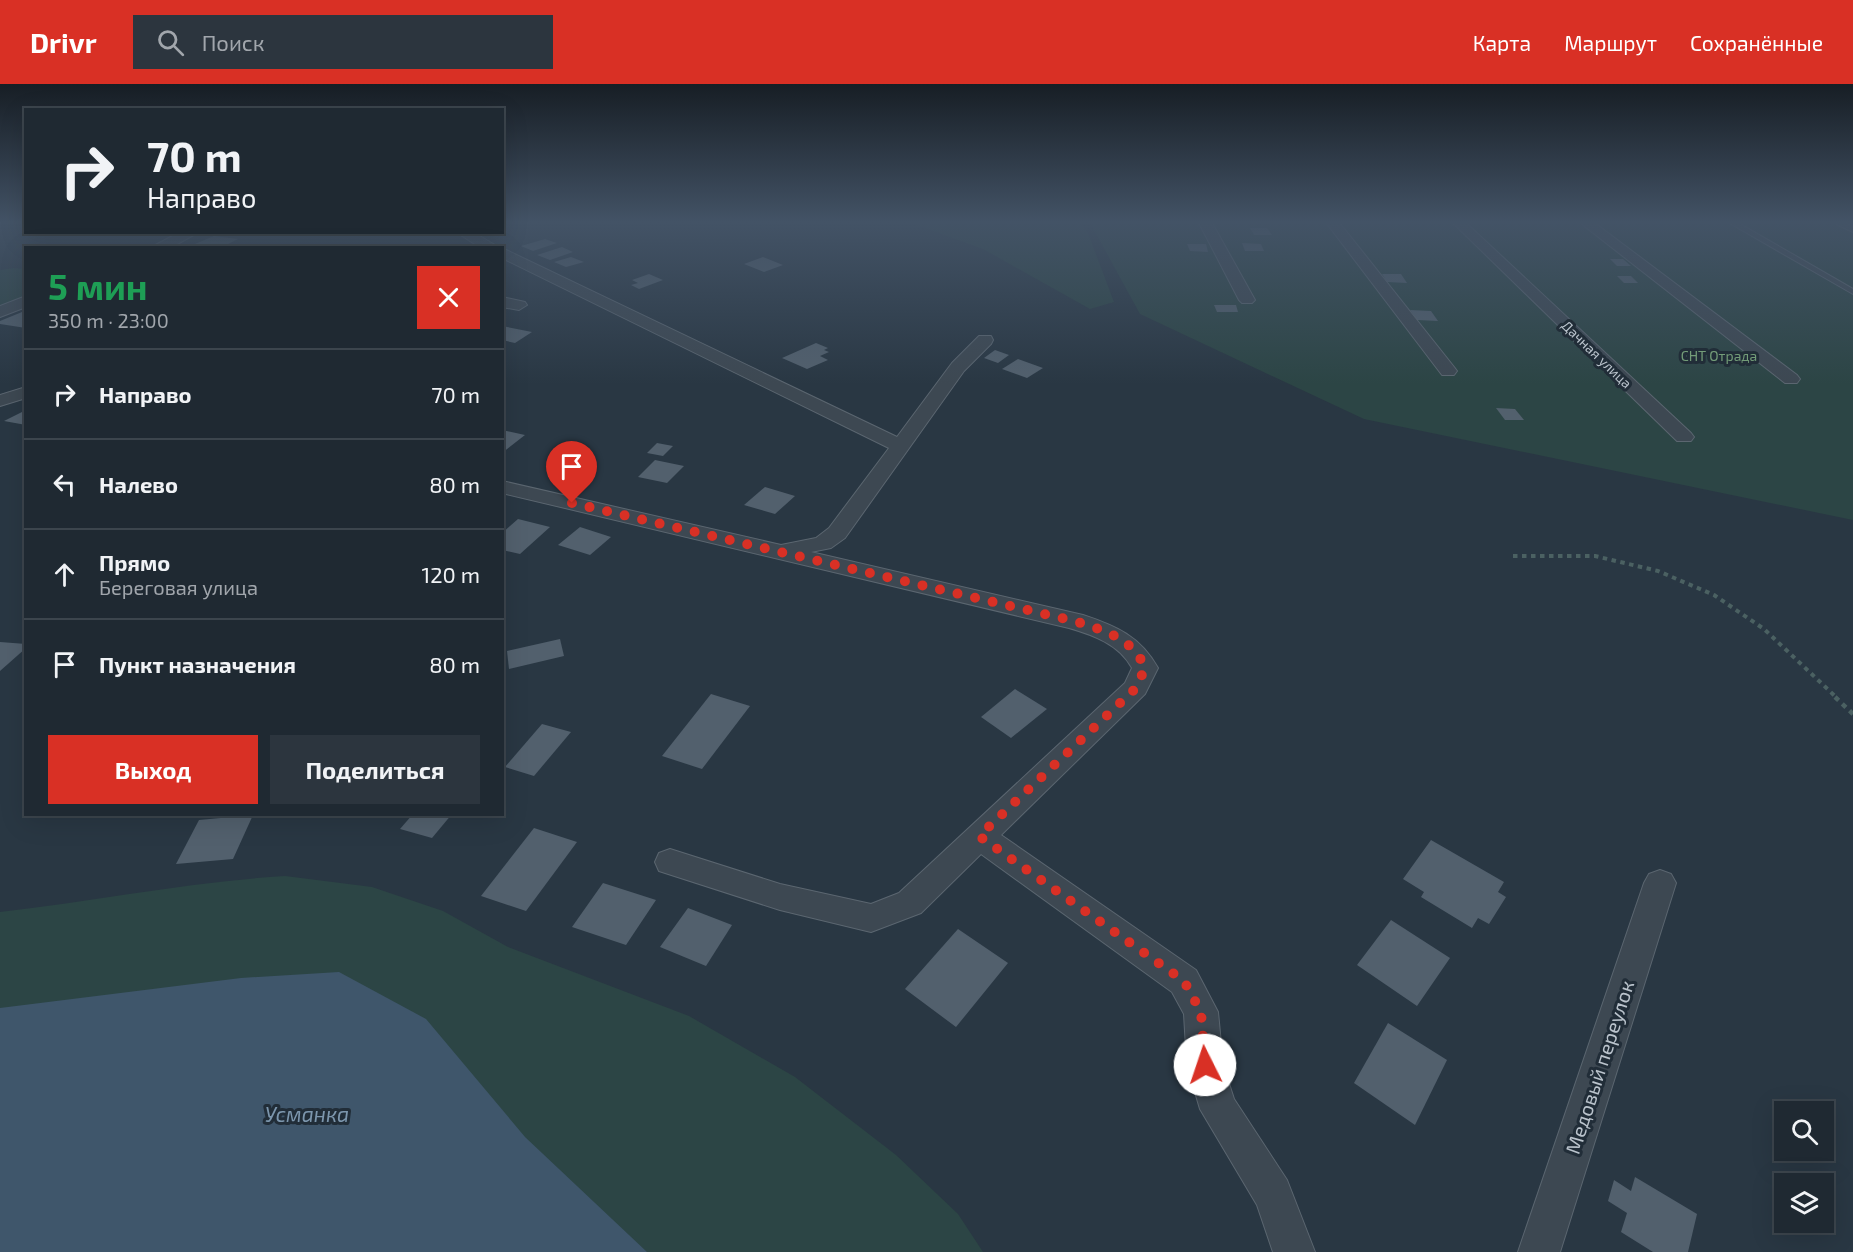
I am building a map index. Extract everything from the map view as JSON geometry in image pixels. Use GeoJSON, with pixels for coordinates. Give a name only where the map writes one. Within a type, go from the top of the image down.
{"type":"FeatureCollection","features":[{"type":"Feature","properties":{"kind":"street"},"geometry":{"type":"LineString","coordinates":[[550,276],[900,446]]}},
{"type":"Feature","properties":{"kind":"street"},"geometry":{"type":"LineString","coordinates":[[1234,276],[1247,300]]}},
{"type":"Feature","properties":{"kind":"street"},"geometry":{"type":"LineString","coordinates":[[1374,276],[1448,371]]}},
{"type":"Feature","properties":{"kind":"street","name":"Дачная улица"},"geometry":{"type":"LineString","coordinates":[[1514,276],[1684,437]]}},
{"type":"Feature","properties":{"kind":"street"},"geometry":{"type":"LineString","coordinates":[[1655,276],[1791,379]]}},
{"type":"Feature","properties":{"kind":"street"},"geometry":{"type":"LineString","coordinates":[[504,302],[519,305]]}},
{"type":"Feature","properties":{"kind":"street"},"geometry":{"type":"LineString","coordinates":[[0,312],[24,303]]}},
{"type":"Feature","properties":{"kind":"street"},"geometry":{"type":"LineString","coordinates":[[780,552],[823,543],[837,533],[958,367],[985,340]]}},
{"type":"Feature","properties":{"kind":"street"},"geometry":{"type":"LineString","coordinates":[[0,401],[24,393]]}},
{"type":"Feature","properties":{"kind":"street"},"geometry":{"type":"LineString","coordinates":[[504,487],[1074,621],[1111,633],[1138,652],[1145,668],[1136,688],[910,903],[871,918],[780,897],[670,862]]}},
{"type":"Feature","properties":{"kind":"street"},"geometry":{"type":"LineString","coordinates":[[979,836],[1184,981],[1201,1012],[1205,1065],[1219,1109],[1273,1194],[1294,1252]]}},
{"type":"Feature","properties":{"kind":"street","name":"Медовый переулок"},"geometry":{"type":"LineString","coordinates":[[1539,1252],[1659,883]]}},
{"type":"Feature","properties":{"kind":"lane"},"geometry":{"type":"LineString","coordinates":[[1824,276],[1853,292]]}},
{"type":"Feature","properties":{"kind":"path"},"geometry":{"type":"LineString","coordinates":[[1513,556],[1595,556],[1658,571],[1714,595],[1764,629],[1853,714]]}},
{"type":"Feature","properties":{"kind":"green space"},"geometry":{"type":"Polygon","coordinates":[[[0,276],[24,276],[24,295],[0,312],[0,276]]]}},
{"type":"Feature","properties":{"kind":"green space"},"geometry":{"type":"Polygon","coordinates":[[[1030,276],[1104,276],[1114,302],[1090,309],[1030,276]]]}},
{"type":"Feature","properties":{"kind":"green space","name":"СНТ Отрада"},"geometry":{"type":"Polygon","coordinates":[[[1119,276],[1853,276],[1853,520],[1364,419],[1140,314],[1119,276]]]}},
{"type":"Feature","properties":{"kind":"green space"},"geometry":{"type":"Polygon","coordinates":[[[285,876],[372,887],[443,911],[508,947],[689,1016],[795,1077],[896,1155],[958,1214],[983,1252],[0,1252],[0,912],[213,883],[285,876]]]}},
{"type":"Feature","properties":{"kind":"water","name":"Усманка"},"geometry":{"type":"Polygon","coordinates":[[[339,972],[426,1019],[525,1137],[647,1252],[0,1252],[0,1008],[241,978],[339,972]]]}},
{"type":"Feature","properties":{"kind":"building"},"geometry":{"type":"Polygon","coordinates":[[[653,276],[663,280],[639,289],[631,285],[638,283],[632,280],[653,276]]]}},
{"type":"Feature","properties":{"kind":"building"},"geometry":{"type":"Polygon","coordinates":[[[1383,276],[1402,276],[1407,283],[1387,282],[1383,276]]]}},
{"type":"Feature","properties":{"kind":"building"},"geometry":{"type":"Polygon","coordinates":[[[1617,276],[1631,276],[1638,283],[1624,283],[1617,276]]]}},
{"type":"Feature","properties":{"kind":"building"},"geometry":{"type":"Polygon","coordinates":[[[1214,305],[1236,305],[1238,312],[1217,312],[1214,305]]]}},
{"type":"Feature","properties":{"kind":"building"},"geometry":{"type":"Polygon","coordinates":[[[1410,310],[1431,311],[1438,321],[1417,320],[1410,310]]]}},
{"type":"Feature","properties":{"kind":"building"},"geometry":{"type":"Polygon","coordinates":[[[24,312],[24,328],[0,324],[0,321],[24,312]]]}},
{"type":"Feature","properties":{"kind":"building"},"geometry":{"type":"Polygon","coordinates":[[[504,326],[532,332],[515,343],[504,340],[504,326]]]}},
{"type":"Feature","properties":{"kind":"building"},"geometry":{"type":"Polygon","coordinates":[[[816,343],[828,348],[824,350],[829,352],[820,356],[828,360],[807,369],[782,358],[816,343]]]}},
{"type":"Feature","properties":{"kind":"building"},"geometry":{"type":"Polygon","coordinates":[[[995,350],[1009,355],[998,363],[984,358],[995,350]]]}},
{"type":"Feature","properties":{"kind":"building"},"geometry":{"type":"Polygon","coordinates":[[[1018,359],[1043,368],[1027,378],[1002,369],[1018,359]]]}},
{"type":"Feature","properties":{"kind":"building"},"geometry":{"type":"Polygon","coordinates":[[[1496,408],[1515,409],[1524,420],[1505,420],[1496,408]]]}},
{"type":"Feature","properties":{"kind":"building"},"geometry":{"type":"Polygon","coordinates":[[[24,411],[24,425],[4,421],[24,411]]]}},
{"type":"Feature","properties":{"kind":"building"},"geometry":{"type":"Polygon","coordinates":[[[504,430],[525,435],[504,451],[504,430]]]}},
{"type":"Feature","properties":{"kind":"building"},"geometry":{"type":"Polygon","coordinates":[[[657,443],[673,446],[663,456],[647,453],[657,443]]]}},
{"type":"Feature","properties":{"kind":"building"},"geometry":{"type":"Polygon","coordinates":[[[655,460],[684,466],[667,483],[638,477],[655,460]]]}},
{"type":"Feature","properties":{"kind":"building"},"geometry":{"type":"Polygon","coordinates":[[[765,487],[795,496],[775,514],[744,505],[765,487]]]}},
{"type":"Feature","properties":{"kind":"building"},"geometry":{"type":"Polygon","coordinates":[[[518,519],[550,527],[520,554],[504,550],[504,531],[518,519]]]}},
{"type":"Feature","properties":{"kind":"building"},"geometry":{"type":"Polygon","coordinates":[[[580,527],[611,537],[590,555],[558,545],[580,527]]]}},
{"type":"Feature","properties":{"kind":"building"},"geometry":{"type":"Polygon","coordinates":[[[560,639],[564,656],[509,669],[507,651],[560,639]]]}},
{"type":"Feature","properties":{"kind":"building"},"geometry":{"type":"Polygon","coordinates":[[[0,642],[24,644],[24,650],[0,671],[0,642]]]}},
{"type":"Feature","properties":{"kind":"building"},"geometry":{"type":"Polygon","coordinates":[[[1015,689],[1047,709],[1011,738],[981,717],[1015,689]]]}},
{"type":"Feature","properties":{"kind":"building"},"geometry":{"type":"Polygon","coordinates":[[[711,694],[750,706],[702,769],[662,756],[711,694]]]}},
{"type":"Feature","properties":{"kind":"building"},"geometry":{"type":"Polygon","coordinates":[[[542,724],[571,732],[534,776],[505,767],[542,724]]]}},
{"type":"Feature","properties":{"kind":"building"},"geometry":{"type":"Polygon","coordinates":[[[253,816],[233,859],[176,864],[199,820],[253,816]]]}},
{"type":"Feature","properties":{"kind":"building"},"geometry":{"type":"Polygon","coordinates":[[[411,816],[450,816],[432,838],[400,829],[411,816]]]}},
{"type":"Feature","properties":{"kind":"building"},"geometry":{"type":"Polygon","coordinates":[[[534,828],[577,842],[526,911],[481,896],[534,828]]]}},
{"type":"Feature","properties":{"kind":"building"},"geometry":{"type":"Polygon","coordinates":[[[1431,840],[1504,882],[1498,892],[1506,897],[1489,924],[1478,918],[1472,928],[1421,897],[1424,892],[1403,879],[1431,840]]]}},
{"type":"Feature","properties":{"kind":"building"},"geometry":{"type":"Polygon","coordinates":[[[603,883],[656,900],[626,945],[572,927],[603,883]]]}},
{"type":"Feature","properties":{"kind":"building"},"geometry":{"type":"Polygon","coordinates":[[[688,908],[732,925],[706,966],[660,947],[688,908]]]}},
{"type":"Feature","properties":{"kind":"building"},"geometry":{"type":"Polygon","coordinates":[[[1391,920],[1450,958],[1417,1006],[1357,965],[1391,920]]]}},
{"type":"Feature","properties":{"kind":"building"},"geometry":{"type":"Polygon","coordinates":[[[958,929],[1008,963],[956,1027],[905,989],[958,929]]]}},
{"type":"Feature","properties":{"kind":"building"},"geometry":{"type":"Polygon","coordinates":[[[1388,1023],[1447,1060],[1415,1125],[1354,1083],[1388,1023]]]}},
{"type":"Feature","properties":{"kind":"building"},"geometry":{"type":"Polygon","coordinates":[[[1635,1177],[1697,1214],[1688,1252],[1653,1252],[1621,1232],[1627,1213],[1608,1201],[1614,1180],[1631,1191],[1635,1177]]]}},
{"type":"Feature","properties":{"kind":"route"},"geometry":{"type":"LineString","coordinates":[[572,503],[1074,621],[1111,633],[1138,652],[1145,668],[1136,688],[979,836],[1184,981],[1201,1012],[1205,1065]]}}]}
